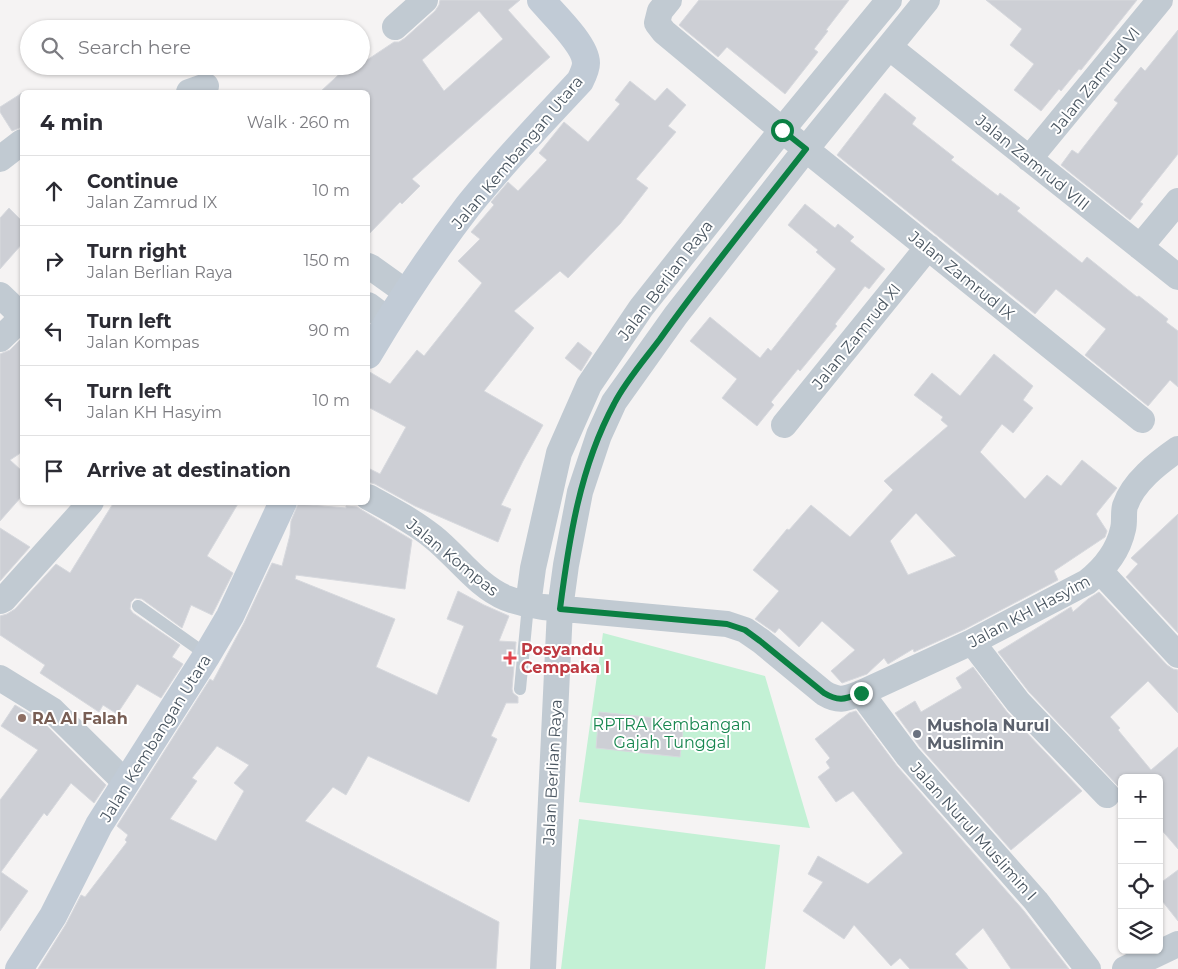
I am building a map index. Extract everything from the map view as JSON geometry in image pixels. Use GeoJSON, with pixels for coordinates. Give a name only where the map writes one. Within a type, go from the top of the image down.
{"type":"FeatureCollection","features":[{"type":"Feature","properties":{"kind":"street"},"geometry":{"type":"LineString","coordinates":[[395,27],[425,0]]}},
{"type":"Feature","properties":{"kind":"street","name":"Jalan Kembangan Utara"},"geometry":{"type":"LineString","coordinates":[[370,346],[378,312],[407,292],[468,207],[506,161],[580,81],[585,72],[586,62],[583,51],[541,0]]}},
{"type":"Feature","properties":{"kind":"street","name":"Jalan Zamrud IX"},"geometry":{"type":"LineString","coordinates":[[669,0],[660,11],[657,22],[664,32],[782,130],[1142,420]]}},
{"type":"Feature","properties":{"kind":"street","name":"Jalan Berlian Raya"},"geometry":{"type":"LineString","coordinates":[[528,605],[532,568],[559,453],[588,385],[641,308],[782,130],[889,0]]}},
{"type":"Feature","properties":{"kind":"street","name":"Jalan Berlian Raya"},"geometry":{"type":"LineString","coordinates":[[543,969],[560,609],[580,492],[599,435],[614,402],[676,315],[806,149],[927,0]]}},
{"type":"Feature","properties":{"kind":"street","name":"Jalan Zamrud VI"},"geometry":{"type":"LineString","coordinates":[[1030,159],[1160,0]]}},
{"type":"Feature","properties":{"kind":"street","name":"Jalan Zamrud VIII"},"geometry":{"type":"LineString","coordinates":[[889,47],[1178,278]]}},
{"type":"Feature","properties":{"kind":"street"},"geometry":{"type":"LineString","coordinates":[[0,159],[20,144]]}},
{"type":"Feature","properties":{"kind":"street"},"geometry":{"type":"LineString","coordinates":[[1140,247],[1178,201]]}},
{"type":"Feature","properties":{"kind":"street","name":"Jalan Zamrud XI"},"geometry":{"type":"LineString","coordinates":[[784,425],[928,247]]}},
{"type":"Feature","properties":{"kind":"street"},"geometry":{"type":"LineString","coordinates":[[370,267],[407,292]]}},
{"type":"Feature","properties":{"kind":"street"},"geometry":{"type":"LineString","coordinates":[[0,295],[20,315]]}},
{"type":"Feature","properties":{"kind":"street"},"geometry":{"type":"LineString","coordinates":[[0,339],[20,319]]}},
{"type":"Feature","properties":{"kind":"street"},"geometry":{"type":"LineString","coordinates":[[588,385],[614,402]]}},
{"type":"Feature","properties":{"kind":"street","name":"Jalan KH Hasyim"},"geometry":{"type":"LineString","coordinates":[[854,696],[972,642],[1087,582],[1101,572],[1116,551],[1123,529],[1125,506],[1134,489],[1146,476],[1178,450]]}},
{"type":"Feature","properties":{"kind":"street","name":"Jalan Kompas"},"geometry":{"type":"LineString","coordinates":[[370,498],[412,522],[433,537],[479,580],[505,598],[528,605],[560,609],[727,624],[745,630],[824,693],[835,699],[854,696]]}},
{"type":"Feature","properties":{"kind":"street"},"geometry":{"type":"LineString","coordinates":[[0,601],[4,599],[88,505]]}},
{"type":"Feature","properties":{"kind":"street","name":"Jalan Kembangan Utara"},"geometry":{"type":"LineString","coordinates":[[21,968],[53,916],[99,825],[207,656],[230,616],[248,581],[278,505]]}},
{"type":"Feature","properties":{"kind":"street"},"geometry":{"type":"LineString","coordinates":[[1101,572],[1178,655]]}},
{"type":"Feature","properties":{"kind":"street"},"geometry":{"type":"LineString","coordinates":[[972,642],[1018,702],[1107,796]]}},
{"type":"Feature","properties":{"kind":"street"},"geometry":{"type":"LineString","coordinates":[[0,678],[52,710],[125,782]]}},
{"type":"Feature","properties":{"kind":"street","name":"Jalan Nurul Muslimin I"},"geometry":{"type":"LineString","coordinates":[[854,696],[1036,901],[1088,969]]}},
{"type":"Feature","properties":{"kind":"street"},"geometry":{"type":"LineString","coordinates":[[1125,969],[1178,944]]}},
{"type":"Feature","properties":{"kind":"lane"},"geometry":{"type":"LineString","coordinates":[[520,689],[528,605]]}},
{"type":"Feature","properties":{"kind":"lane"},"geometry":{"type":"LineString","coordinates":[[138,606],[207,656]]}},
{"type":"Feature","properties":{"kind":"green space","name":"RPTRA Kembangan Gajah Tunggal"},"geometry":{"type":"Polygon","coordinates":[[[603,633],[765,676],[810,828],[579,802],[603,633]]]}},
{"type":"Feature","properties":{"kind":"green space"},"geometry":{"type":"Polygon","coordinates":[[[579,819],[780,845],[765,969],[561,969],[579,819]]]}},
{"type":"Feature","properties":{"kind":"building"},"geometry":{"type":"Polygon","coordinates":[[[440,0],[520,0],[508,10],[550,57],[412,179],[420,186],[402,204],[400,202],[370,233],[370,90],[322,90],[338,75],[370,75],[370,58],[394,42],[399,42],[405,38],[435,11],[440,0]],[[479,11],[422,60],[444,91],[503,39],[479,11]]]}},
{"type":"Feature","properties":{"kind":"building"},"geometry":{"type":"Polygon","coordinates":[[[699,0],[849,0],[814,49],[818,52],[785,94],[727,47],[718,57],[679,25],[699,0]]]}},
{"type":"Feature","properties":{"kind":"building"},"geometry":{"type":"Polygon","coordinates":[[[986,0],[1137,0],[1081,70],[1079,69],[1061,91],[1059,89],[1041,111],[1014,90],[1034,64],[1010,45],[1022,29],[986,0]]]}},
{"type":"Feature","properties":{"kind":"building"},"geometry":{"type":"Polygon","coordinates":[[[1178,30],[1178,154],[1140,202],[1143,204],[1130,220],[1061,165],[1072,150],[1078,154],[1118,103],[1114,100],[1141,67],[1145,71],[1178,30]]]}},
{"type":"Feature","properties":{"kind":"building"},"geometry":{"type":"Polygon","coordinates":[[[630,81],[655,101],[667,88],[686,105],[668,126],[676,132],[636,179],[648,188],[620,224],[568,278],[560,271],[514,311],[534,328],[484,391],[543,425],[501,505],[511,509],[498,542],[415,506],[370,483],[370,469],[380,474],[406,427],[370,408],[370,372],[390,384],[417,350],[424,356],[482,283],[458,261],[480,239],[471,232],[494,205],[491,202],[508,182],[518,191],[547,160],[539,153],[564,122],[588,142],[620,104],[615,100],[630,81]]]}},
{"type":"Feature","properties":{"kind":"building"},"geometry":{"type":"Polygon","coordinates":[[[885,93],[916,118],[912,124],[954,157],[951,160],[998,196],[1000,193],[1020,208],[1017,211],[1082,263],[1087,257],[1168,319],[1166,322],[1178,331],[1178,387],[1170,380],[1148,406],[1085,355],[1106,329],[1056,289],[1035,314],[837,155],[885,93]]]}},
{"type":"Feature","properties":{"kind":"building"},"geometry":{"type":"Polygon","coordinates":[[[20,94],[20,128],[12,131],[0,112],[0,107],[20,94]]]}},
{"type":"Feature","properties":{"kind":"building"},"geometry":{"type":"Polygon","coordinates":[[[805,204],[835,228],[838,224],[854,237],[850,241],[885,269],[869,289],[865,286],[835,324],[837,326],[800,371],[798,369],[771,402],[774,405],[757,426],[722,398],[737,379],[690,341],[710,317],[760,358],[768,348],[771,351],[836,269],[816,252],[818,250],[788,225],[805,204]]]}},
{"type":"Feature","properties":{"kind":"building"},"geometry":{"type":"Polygon","coordinates":[[[9,208],[20,219],[20,246],[0,269],[0,218],[9,208]]]}},
{"type":"Feature","properties":{"kind":"building"},"geometry":{"type":"Polygon","coordinates":[[[20,340],[20,453],[10,460],[20,469],[20,498],[0,521],[0,354],[10,350],[20,340]]]}},
{"type":"Feature","properties":{"kind":"building"},"geometry":{"type":"Polygon","coordinates":[[[578,342],[592,353],[581,371],[565,358],[578,342]]]}},
{"type":"Feature","properties":{"kind":"building"},"geometry":{"type":"Polygon","coordinates":[[[994,354],[1033,386],[1023,400],[1033,408],[1013,433],[1002,424],[980,452],[1025,499],[1047,475],[1061,486],[1082,460],[1117,488],[1096,514],[1107,531],[1105,537],[1054,571],[1058,580],[965,629],[914,652],[913,649],[888,664],[884,658],[867,674],[842,683],[831,671],[855,650],[822,621],[799,647],[779,628],[775,633],[755,619],[779,591],[753,570],[787,529],[789,530],[811,505],[850,537],[893,490],[884,481],[948,426],[941,420],[943,417],[914,395],[932,373],[960,396],[994,354]],[[916,513],[890,541],[908,575],[956,556],[916,513]]]}},
{"type":"Feature","properties":{"kind":"building"},"geometry":{"type":"Polygon","coordinates":[[[112,505],[237,505],[207,556],[233,573],[212,615],[191,605],[182,628],[142,599],[135,598],[131,602],[130,609],[133,613],[180,645],[172,657],[183,664],[161,698],[137,684],[117,714],[103,705],[99,712],[40,673],[45,665],[0,635],[0,616],[15,609],[56,564],[70,573],[112,505]]]}},
{"type":"Feature","properties":{"kind":"building"},"geometry":{"type":"Polygon","coordinates":[[[298,505],[346,508],[346,506],[357,507],[412,540],[405,589],[296,575],[295,579],[395,619],[376,667],[437,695],[464,626],[447,619],[458,591],[509,616],[499,641],[516,642],[512,689],[513,693],[518,697],[518,703],[506,703],[491,736],[497,739],[469,802],[368,756],[346,795],[333,787],[305,821],[499,922],[496,969],[38,969],[66,924],[81,895],[85,897],[127,842],[125,840],[128,835],[117,826],[210,679],[213,681],[244,623],[272,563],[282,566],[290,535],[291,521],[298,505]],[[217,746],[192,778],[197,781],[170,819],[216,841],[244,791],[234,783],[249,765],[217,746]]]}},
{"type":"Feature","properties":{"kind":"building"},"geometry":{"type":"Polygon","coordinates":[[[1178,514],[1178,633],[1126,577],[1138,564],[1131,558],[1178,514]]]}},
{"type":"Feature","properties":{"kind":"building"},"geometry":{"type":"Polygon","coordinates":[[[0,528],[30,547],[0,581],[0,528]]]}},
{"type":"Feature","properties":{"kind":"building"},"geometry":{"type":"Polygon","coordinates":[[[1099,592],[1167,665],[1178,670],[1178,713],[1148,681],[1110,717],[1120,728],[1118,730],[1151,770],[1178,747],[1178,849],[1163,832],[1163,774],[1118,774],[1118,786],[1029,692],[998,652],[1071,607],[1073,612],[1099,592]]]}},
{"type":"Feature","properties":{"kind":"building"},"geometry":{"type":"Polygon","coordinates":[[[973,667],[1007,712],[1082,791],[1011,850],[920,747],[895,713],[915,701],[921,712],[962,688],[956,678],[973,667]]]}},
{"type":"Feature","properties":{"kind":"building"},"geometry":{"type":"Polygon","coordinates":[[[15,705],[43,722],[106,785],[94,803],[71,783],[47,816],[44,813],[1,872],[28,891],[0,931],[0,800],[38,750],[1,726],[15,705]]]}},
{"type":"Feature","properties":{"kind":"building"},"geometry":{"type":"Polygon","coordinates":[[[856,711],[897,766],[1024,911],[1069,969],[1011,969],[983,928],[955,954],[968,969],[910,969],[900,958],[891,966],[854,925],[844,939],[803,911],[823,882],[808,874],[818,856],[868,884],[903,853],[853,791],[836,802],[818,777],[830,768],[826,762],[830,758],[815,739],[849,713],[856,711]]]}},
{"type":"Feature","properties":{"kind":"building"},"geometry":{"type":"Polygon","coordinates":[[[599,712],[684,721],[680,757],[596,748],[599,712]]]}},
{"type":"Feature","properties":{"kind":"building"},"geometry":{"type":"Polygon","coordinates":[[[1178,870],[1178,921],[1163,902],[1163,881],[1178,870]]]}},
{"type":"Feature","properties":{"kind":"place","name":"Posyandu Cempaka I"},"geometry":{"type":"Point","coordinates":[510,658]}},
{"type":"Feature","properties":{"kind":"place","name":"RA Al Falah"},"geometry":{"type":"Point","coordinates":[22,718]}},
{"type":"Feature","properties":{"kind":"place","name":"Mushola Nurul Muslimin"},"geometry":{"type":"Point","coordinates":[917,734]}},
{"type":"Feature","properties":{"kind":"route"},"geometry":{"type":"LineString","coordinates":[[782,130],[806,149],[676,315],[614,402],[599,435],[580,492],[560,609],[727,624],[745,630],[824,693],[835,699],[847,698],[861,693]]}}]}
